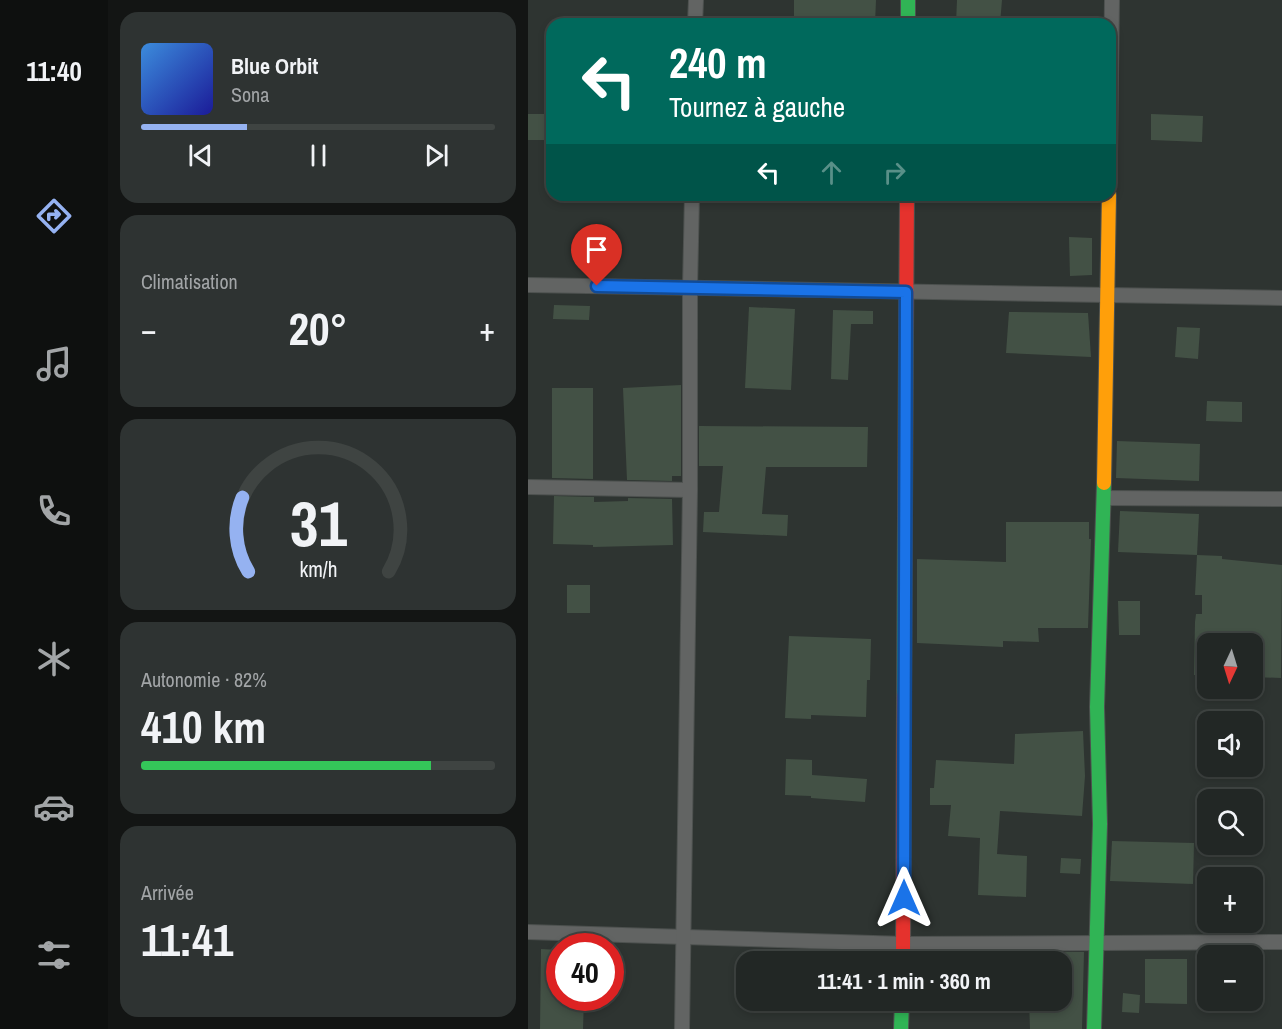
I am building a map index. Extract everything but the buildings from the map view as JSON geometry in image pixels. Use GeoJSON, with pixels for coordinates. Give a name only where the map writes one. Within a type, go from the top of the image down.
{"type":"FeatureCollection","features":[{"type":"Feature","properties":{"kind":"street"},"geometry":{"type":"LineString","coordinates":[[695,18],[696,0]]}},
{"type":"Feature","properties":{"kind":"street"},"geometry":{"type":"LineString","coordinates":[[908,0],[908,18]]}},
{"type":"Feature","properties":{"kind":"street"},"geometry":{"type":"LineString","coordinates":[[1112,0],[1112,18]]}},
{"type":"Feature","properties":{"kind":"street"},"geometry":{"type":"LineString","coordinates":[[682,1029],[692,201]]}},
{"type":"Feature","properties":{"kind":"street"},"geometry":{"type":"LineString","coordinates":[[904,951],[907,201]]}},
{"type":"Feature","properties":{"kind":"street"},"geometry":{"type":"LineString","coordinates":[[1094,1029],[1100,824],[1097,706],[1104,498],[1109,201]]}},
{"type":"Feature","properties":{"kind":"street"},"geometry":{"type":"LineString","coordinates":[[528,285],[1282,298]]}},
{"type":"Feature","properties":{"kind":"street"},"geometry":{"type":"LineString","coordinates":[[528,487],[690,490]]}},
{"type":"Feature","properties":{"kind":"street"},"geometry":{"type":"LineString","coordinates":[[1104,498],[1282,499]]}},
{"type":"Feature","properties":{"kind":"street"},"geometry":{"type":"LineString","coordinates":[[528,932],[904,944],[1282,942]]}},
{"type":"Feature","properties":{"kind":"street"},"geometry":{"type":"LineString","coordinates":[[901,1029],[902,1011]]}},
{"type":"Feature","properties":{"kind":"traffic: fast"},"geometry":{"type":"LineString","coordinates":[[908,0],[908,18]]}},
{"type":"Feature","properties":{"kind":"traffic: fast"},"geometry":{"type":"LineString","coordinates":[[904,696],[906,337]]}},
{"type":"Feature","properties":{"kind":"traffic: fast"},"geometry":{"type":"LineString","coordinates":[[1094,1029],[1100,824],[1097,707],[1104,483]]}},
{"type":"Feature","properties":{"kind":"traffic: fast"},"geometry":{"type":"LineString","coordinates":[[901,1029],[902,1011]]}},
{"type":"Feature","properties":{"kind":"traffic: slow"},"geometry":{"type":"LineString","coordinates":[[1104,483],[1109,201]]}},
{"type":"Feature","properties":{"kind":"traffic: jam"},"geometry":{"type":"LineString","coordinates":[[906,337],[907,201]]}},
{"type":"Feature","properties":{"kind":"traffic: jam"},"geometry":{"type":"LineString","coordinates":[[903,951],[904,696]]}},
{"type":"Feature","properties":{"kind":"route"},"geometry":{"type":"LineString","coordinates":[[597,286],[906,292],[904,898]]}}]}
